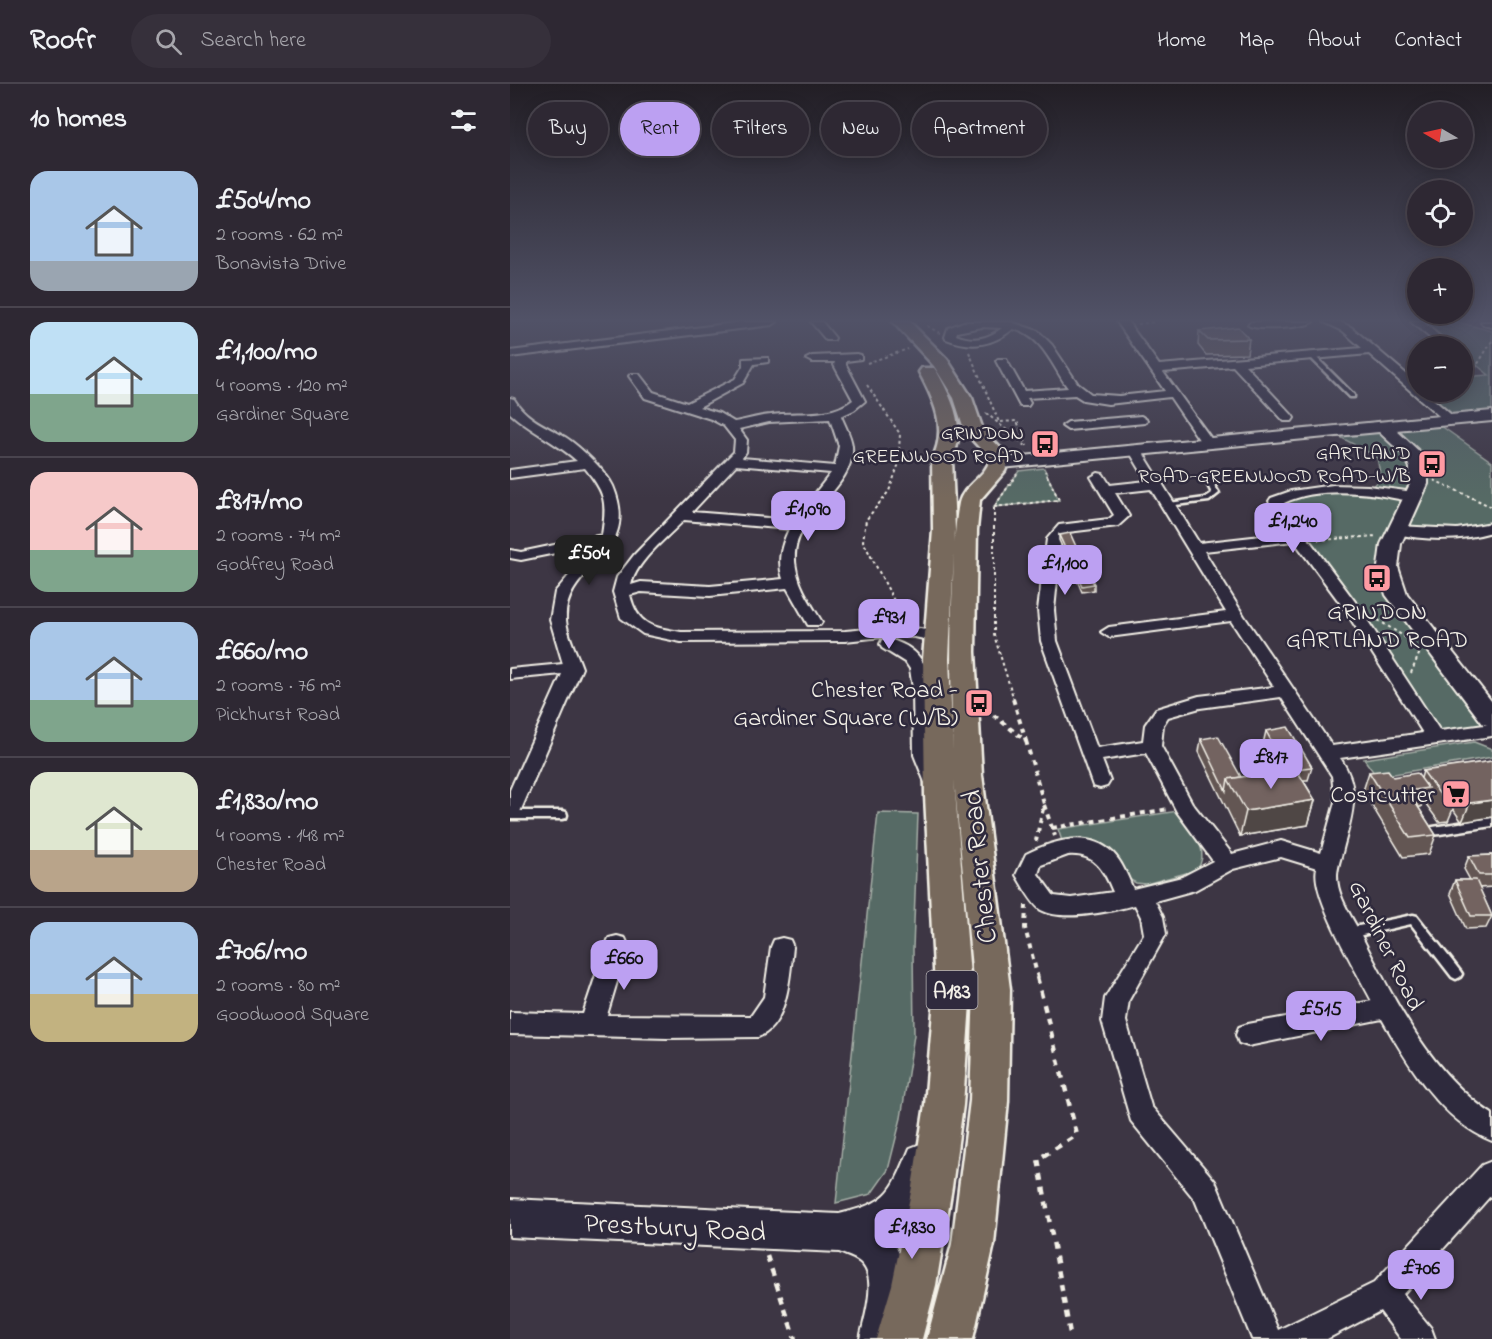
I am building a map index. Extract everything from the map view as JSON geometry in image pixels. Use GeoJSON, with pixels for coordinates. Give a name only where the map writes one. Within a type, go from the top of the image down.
{"type":"FeatureCollection","features":[{"type":"Feature","properties":{"kind":"main road","name":"Chester Road"},"geometry":{"type":"LineString","coordinates":[[933,381],[943,399],[949,428],[942,479],[949,637],[968,775],[992,989],[989,1101],[973,1244],[950,1339]]}},
{"type":"Feature","properties":{"kind":"main road"},"geometry":{"type":"LineString","coordinates":[[952,381],[963,398],[974,432],[995,461]]}},
{"type":"Feature","properties":{"kind":"main road"},"geometry":{"type":"LineString","coordinates":[[966,447],[995,461],[966,475],[950,471],[944,461],[951,451],[966,447]]}},
{"type":"Feature","properties":{"kind":"main road","name":"Chester Road"},"geometry":{"type":"LineString","coordinates":[[899,1339],[914,1285],[944,1105],[952,988],[940,796],[949,637],[969,506],[976,490],[995,461]]}},
{"type":"Feature","properties":{"kind":"street"},"geometry":{"type":"LineString","coordinates":[[638,381],[649,395],[715,416],[732,426],[741,440],[740,452],[733,461],[639,558],[625,577],[621,592],[627,615],[649,631],[681,637],[845,636],[872,644],[893,638],[925,644],[949,637]]}},
{"type":"Feature","properties":{"kind":"street"},"geometry":{"type":"LineString","coordinates":[[689,408],[739,381]]}},
{"type":"Feature","properties":{"kind":"street"},"geometry":{"type":"LineString","coordinates":[[732,426],[772,418],[834,416],[849,411],[860,401],[849,381]]}},
{"type":"Feature","properties":{"kind":"street"},"geometry":{"type":"LineString","coordinates":[[1013,381],[1022,399],[1077,391]]}},
{"type":"Feature","properties":{"kind":"street"},"geometry":{"type":"LineString","coordinates":[[1070,381],[1077,391],[1086,397],[1106,400],[1174,393]]}},
{"type":"Feature","properties":{"kind":"street"},"geometry":{"type":"LineString","coordinates":[[1164,381],[1209,444]]}},
{"type":"Feature","properties":{"kind":"street"},"geometry":{"type":"LineString","coordinates":[[1253,381],[1288,418]]}},
{"type":"Feature","properties":{"kind":"street"},"geometry":{"type":"LineString","coordinates":[[1106,400],[1120,421]]}},
{"type":"Feature","properties":{"kind":"street"},"geometry":{"type":"LineString","coordinates":[[510,402],[513,410],[530,424],[562,441],[588,464],[605,484],[614,507],[609,538],[562,592],[558,620],[573,668],[510,813]]}},
{"type":"Feature","properties":{"kind":"street"},"geometry":{"type":"LineString","coordinates":[[1430,402],[1450,420]]}},
{"type":"Feature","properties":{"kind":"street"},"geometry":{"type":"LineString","coordinates":[[814,622],[793,583],[787,560],[797,525],[840,470],[847,448],[834,416]]}},
{"type":"Feature","properties":{"kind":"street"},"geometry":{"type":"LineString","coordinates":[[995,461],[1042,464],[1135,451],[1492,416]]}},
{"type":"Feature","properties":{"kind":"street"},"geometry":{"type":"LineString","coordinates":[[1068,426],[1141,420]]}},
{"type":"Feature","properties":{"kind":"street"},"geometry":{"type":"LineString","coordinates":[[1382,426],[1413,454],[1419,473],[1419,484],[1396,535],[1388,567],[1397,595],[1429,647],[1492,718]]}},
{"type":"Feature","properties":{"kind":"street","name":"Gardiner Road"},"geometry":{"type":"LineString","coordinates":[[1135,451],[1236,616],[1342,776],[1345,802],[1326,875],[1330,895],[1386,1008],[1422,1062],[1460,1106],[1492,1129]]}},
{"type":"Feature","properties":{"kind":"street"},"geometry":{"type":"LineString","coordinates":[[733,461],[840,470]]}},
{"type":"Feature","properties":{"kind":"street"},"geometry":{"type":"LineString","coordinates":[[510,474],[588,464]]}},
{"type":"Feature","properties":{"kind":"street"},"geometry":{"type":"LineString","coordinates":[[1100,781],[1049,641],[1046,610],[1053,539],[1064,528],[1113,522],[1122,516],[1102,483],[1157,484]]}},
{"type":"Feature","properties":{"kind":"street"},"geometry":{"type":"LineString","coordinates":[[1414,496],[1394,496],[1369,490],[1286,495],[1276,501],[1282,514],[1302,538],[1350,606],[1435,737]]}},
{"type":"Feature","properties":{"kind":"street"},"geometry":{"type":"LineString","coordinates":[[681,515],[797,525]]}},
{"type":"Feature","properties":{"kind":"street"},"geometry":{"type":"LineString","coordinates":[[1396,535],[1456,534],[1492,527]]}},
{"type":"Feature","properties":{"kind":"street"},"geometry":{"type":"LineString","coordinates":[[510,554],[521,556],[609,538]]}},
{"type":"Feature","properties":{"kind":"street"},"geometry":{"type":"LineString","coordinates":[[1193,548],[1302,538]]}},
{"type":"Feature","properties":{"kind":"street"},"geometry":{"type":"LineString","coordinates":[[621,592],[641,588],[710,591],[793,583]]}},
{"type":"Feature","properties":{"kind":"street"},"geometry":{"type":"LineString","coordinates":[[1109,632],[1236,616]]}},
{"type":"Feature","properties":{"kind":"street"},"geometry":{"type":"LineString","coordinates":[[893,638],[919,669],[922,689],[923,754],[940,796]]}},
{"type":"Feature","properties":{"kind":"street"},"geometry":{"type":"LineString","coordinates":[[510,674],[573,668]]}},
{"type":"Feature","properties":{"kind":"street"},"geometry":{"type":"LineString","coordinates":[[1227,863],[1184,807],[1152,746],[1155,725],[1162,713],[1199,702],[1286,690]]}},
{"type":"Feature","properties":{"kind":"street"},"geometry":{"type":"LineString","coordinates":[[1328,753],[1492,730]]}},
{"type":"Feature","properties":{"kind":"street"},"geometry":{"type":"LineString","coordinates":[[1090,755],[1152,746]]}},
{"type":"Feature","properties":{"kind":"street"},"geometry":{"type":"LineString","coordinates":[[1268,1339],[1205,1191],[1140,1112],[1114,1021],[1117,998],[1155,934],[1152,917],[1134,897],[1105,858],[1082,846],[1059,848],[1030,867],[1047,903],[1071,908],[1134,897],[1187,884],[1227,863],[1281,849],[1328,863]]}},
{"type":"Feature","properties":{"kind":"street"},"geometry":{"type":"LineString","coordinates":[[592,1025],[617,945]]}},
{"type":"Feature","properties":{"kind":"street"},"geometry":{"type":"LineString","coordinates":[[510,1023],[667,1028],[758,1026],[775,999],[782,947]]}},
{"type":"Feature","properties":{"kind":"street"},"geometry":{"type":"LineString","coordinates":[[1248,1035],[1386,1008]]}},
{"type":"Feature","properties":{"kind":"street","name":"Prestbury Road"},"geometry":{"type":"LineString","coordinates":[[510,1218],[839,1233],[879,1223],[896,1214],[910,1194],[944,1105]]}},
{"type":"Feature","properties":{"kind":"street"},"geometry":{"type":"LineString","coordinates":[[1290,1339],[1310,1332],[1384,1293],[1492,1174]]}},
{"type":"Feature","properties":{"kind":"street","name":"Prestbury Road"},"geometry":{"type":"LineString","coordinates":[[839,1233],[873,1248],[884,1262],[888,1283],[880,1339]]}},
{"type":"Feature","properties":{"kind":"street"},"geometry":{"type":"LineString","coordinates":[[1384,1293],[1420,1339]]}},
{"type":"Feature","properties":{"kind":"lane"},"geometry":{"type":"LineString","coordinates":[[1337,381],[1352,396]]}},
{"type":"Feature","properties":{"kind":"lane"},"geometry":{"type":"LineString","coordinates":[[1169,505],[1213,498],[1216,493],[1207,478]]}},
{"type":"Feature","properties":{"kind":"lane"},"geometry":{"type":"LineString","coordinates":[[510,813],[562,815]]}},
{"type":"Feature","properties":{"kind":"lane"},"geometry":{"type":"LineString","coordinates":[[1433,831],[1492,822]]}},
{"type":"Feature","properties":{"kind":"lane"},"geometry":{"type":"LineString","coordinates":[[1349,933],[1413,919],[1456,974]]}},
{"type":"Feature","properties":{"kind":"path"},"geometry":{"type":"LineString","coordinates":[[864,381],[900,434],[898,466],[889,491],[866,520],[863,542],[903,619],[893,638]]}},
{"type":"Feature","properties":{"kind":"path"},"geometry":{"type":"LineString","coordinates":[[981,381],[999,422]]}},
{"type":"Feature","properties":{"kind":"path"},"geometry":{"type":"LineString","coordinates":[[963,398],[999,422],[1028,448],[1017,420],[999,422]]}},
{"type":"Feature","properties":{"kind":"path"},"geometry":{"type":"LineString","coordinates":[[994,507],[1059,500],[1042,464],[1019,471],[994,507],[994,635],[1059,848]]}},
{"type":"Feature","properties":{"kind":"path"},"geometry":{"type":"LineString","coordinates":[[1419,473],[1492,507]]}},
{"type":"Feature","properties":{"kind":"path"},"geometry":{"type":"LineString","coordinates":[[1302,538],[1396,535]]}},
{"type":"Feature","properties":{"kind":"path"},"geometry":{"type":"LineString","coordinates":[[1350,606],[1360,608],[1429,647],[1406,684],[1401,685]]}},
{"type":"Feature","properties":{"kind":"path"},"geometry":{"type":"LineString","coordinates":[[984,707],[1026,741]]}},
{"type":"Feature","properties":{"kind":"path"},"geometry":{"type":"LineString","coordinates":[[1044,804],[1030,867],[1025,928],[1077,1135],[1038,1159],[1071,1339]]}},
{"type":"Feature","properties":{"kind":"path"},"geometry":{"type":"LineString","coordinates":[[1052,828],[1184,807]]}},
{"type":"Feature","properties":{"kind":"path"},"geometry":{"type":"LineString","coordinates":[[758,1229],[795,1339]]}},
{"type":"Feature","properties":{"kind":"green space"},"geometry":{"type":"Polygon","coordinates":[[[1473,381],[1492,381],[1492,411],[1454,415],[1438,402],[1473,402],[1473,381]]]}},
{"type":"Feature","properties":{"kind":"green space"},"geometry":{"type":"Polygon","coordinates":[[[1434,421],[1492,462],[1492,527],[1484,530],[1398,530],[1388,567],[1492,730],[1435,737],[1276,501],[1286,495],[1369,490],[1381,479],[1377,457],[1331,432],[1434,421]]]}},
{"type":"Feature","properties":{"kind":"green space"},"geometry":{"type":"Polygon","coordinates":[[[1044,468],[1059,500],[994,507],[1019,471],[1044,468]]]}},
{"type":"Feature","properties":{"kind":"green space"},"geometry":{"type":"Polygon","coordinates":[[[1474,742],[1492,749],[1492,757],[1377,777],[1364,759],[1474,742]]]}},
{"type":"Feature","properties":{"kind":"green space"},"geometry":{"type":"Polygon","coordinates":[[[1178,811],[1198,839],[1201,846],[1201,862],[1197,870],[1146,884],[1136,883],[1127,878],[1102,847],[1087,839],[1062,841],[1058,829],[1178,811]]]}},
{"type":"Feature","properties":{"kind":"green space"},"geometry":{"type":"Polygon","coordinates":[[[878,813],[918,814],[913,949],[914,1035],[901,1118],[888,1170],[871,1194],[836,1203],[878,813]]]}},
{"type":"Feature","properties":{"kind":"building"},"geometry":{"type":"Polygon","coordinates":[[[1070,533],[1083,562],[1072,563],[1059,535],[1070,533]]]}},
{"type":"Feature","properties":{"kind":"building"},"geometry":{"type":"Polygon","coordinates":[[[1084,564],[1094,584],[1082,586],[1073,565],[1084,564]]]}},
{"type":"Feature","properties":{"kind":"building"},"geometry":{"type":"Polygon","coordinates":[[[1288,727],[1312,767],[1287,770],[1266,731],[1288,727]]]}},
{"type":"Feature","properties":{"kind":"building"},"geometry":{"type":"Polygon","coordinates":[[[1218,736],[1241,777],[1228,779],[1226,791],[1201,739],[1218,736]]]}},
{"type":"Feature","properties":{"kind":"building"},"geometry":{"type":"Polygon","coordinates":[[[1492,761],[1492,800],[1470,803],[1458,787],[1446,789],[1456,802],[1446,803],[1423,771],[1492,761]]]}},
{"type":"Feature","properties":{"kind":"building"},"geometry":{"type":"Polygon","coordinates":[[[1296,769],[1315,800],[1246,811],[1228,779],[1296,769]]]}},
{"type":"Feature","properties":{"kind":"building"},"geometry":{"type":"Polygon","coordinates":[[[1388,770],[1393,777],[1417,773],[1428,788],[1408,791],[1436,835],[1410,838],[1369,772],[1388,770]]]}},
{"type":"Feature","properties":{"kind":"building"},"geometry":{"type":"Polygon","coordinates":[[[1492,855],[1492,875],[1479,875],[1469,856],[1492,855]]]}},
{"type":"Feature","properties":{"kind":"building"},"geometry":{"type":"Polygon","coordinates":[[[1455,880],[1476,880],[1492,916],[1471,916],[1455,880]]]}},
{"type":"Feature","properties":{"kind":"place","name":"GRINDON GREENWOOD ROAD"},"geometry":{"type":"Point","coordinates":[1045,444]}},
{"type":"Feature","properties":{"kind":"place","name":"GARTLAND ROAD-GREENWOOD ROAD-W/B"},"geometry":{"type":"Point","coordinates":[1432,464]}},
{"type":"Feature","properties":{"kind":"place","name":"GRINDON GARTLAND ROAD"},"geometry":{"type":"Point","coordinates":[1377,578]}},
{"type":"Feature","properties":{"kind":"place","name":"Chester Road - Gardiner Square (W/B)"},"geometry":{"type":"Point","coordinates":[979,703]}},
{"type":"Feature","properties":{"kind":"place","name":"Costcutter"},"geometry":{"type":"Point","coordinates":[1456,794]}}]}
